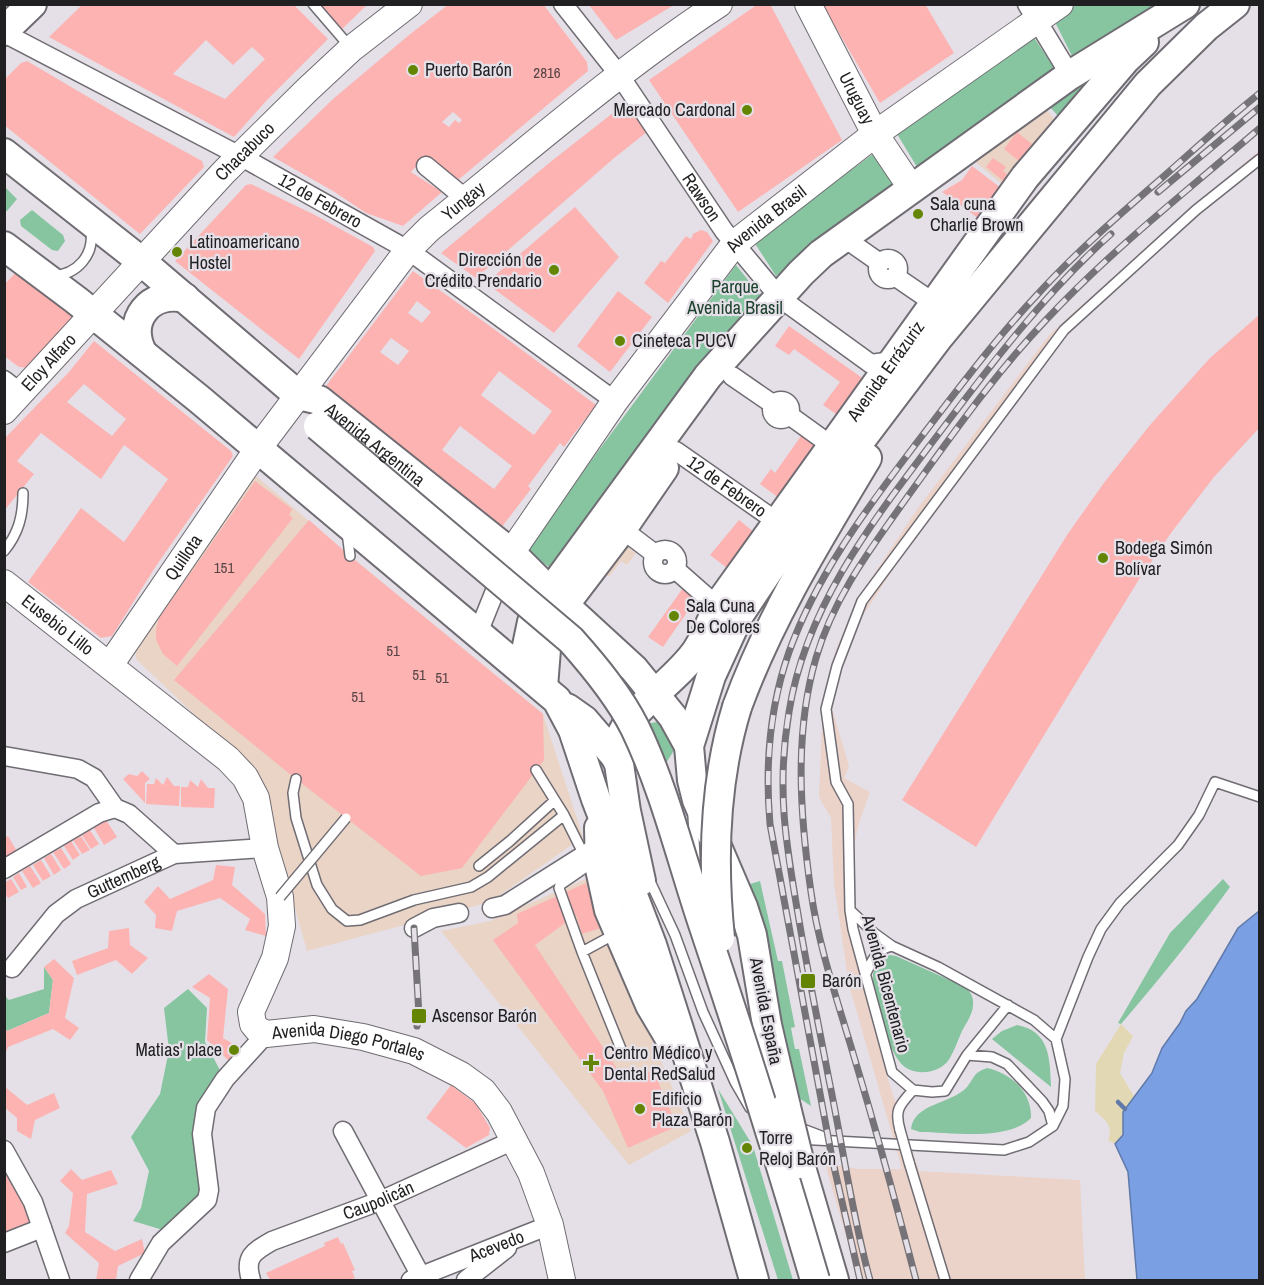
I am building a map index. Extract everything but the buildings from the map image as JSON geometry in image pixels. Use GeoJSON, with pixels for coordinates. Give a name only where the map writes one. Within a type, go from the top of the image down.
{"type":"FeatureCollection","features":[{"type":"Feature","properties":{"kind":"main road"},"geometry":{"type":"LineString","coordinates":[[4,32],[32,4]]}},
{"type":"Feature","properties":{"kind":"main road"},"geometry":{"type":"LineString","coordinates":[[754,1281],[715,1142],[652,945],[596,799],[573,730],[541,686],[546,637],[558,598],[708,376],[801,273],[843,237],[1070,75],[1185,4]]}},
{"type":"Feature","properties":{"kind":"main road","name":"Avenida Errázuriz"},"geometry":{"type":"LineString","coordinates":[[617,760],[616,746],[627,726],[697,650],[719,604],[776,521],[832,446],[878,371],[934,303],[1025,177],[1125,59],[1185,4]]}},
{"type":"Feature","properties":{"kind":"main road","name":"Avenida Errázuriz"},"geometry":{"type":"LineString","coordinates":[[691,765],[711,676],[739,615],[814,503],[939,338],[1148,84],[1206,27],[1234,4]]}},
{"type":"Feature","properties":{"kind":"main road","name":"Avenida Argentina"},"geometry":{"type":"LineString","coordinates":[[4,153],[141,261],[298,395],[319,400],[511,553],[634,669],[655,693],[673,717],[691,765]]}},
{"type":"Feature","properties":{"kind":"main road"},"geometry":{"type":"LineString","coordinates":[[734,1014],[721,949],[715,865],[721,779],[730,731],[748,676],[797,574],[871,452],[1056,196]]}},
{"type":"Feature","properties":{"kind":"main road"},"geometry":{"type":"LineString","coordinates":[[7,253],[39,273],[142,352],[584,720],[633,783],[648,793],[657,794],[674,789],[681,785],[691,765]]}},
{"type":"Feature","properties":{"kind":"main road"},"geometry":{"type":"LineString","coordinates":[[142,352],[136,336],[136,328],[142,312],[162,298],[169,296],[185,298]]}},
{"type":"Feature","properties":{"kind":"main road"},"geometry":{"type":"LineString","coordinates":[[558,598],[622,529],[732,376],[773,305]]}},
{"type":"Feature","properties":{"kind":"main road"},"geometry":{"type":"LineString","coordinates":[[298,395],[306,413],[318,426],[545,617],[583,653],[611,689],[634,726],[648,759],[734,1014],[815,1281]]}},
{"type":"Feature","properties":{"kind":"main road"},"geometry":{"type":"LineString","coordinates":[[634,669],[679,671]]}},
{"type":"Feature","properties":{"kind":"main road"},"geometry":{"type":"LineString","coordinates":[[617,760],[652,945]]}},
{"type":"Feature","properties":{"kind":"main road","name":"Avenida España"},"geometry":{"type":"LineString","coordinates":[[691,765],[697,800],[752,934],[767,1025],[786,1107],[834,1281]]}},
{"type":"Feature","properties":{"kind":"main road"},"geometry":{"type":"LineString","coordinates":[[596,799],[591,856],[600,869],[606,900],[617,933],[650,1005],[696,1083]]}},
{"type":"Feature","properties":{"kind":"street","name":"Chacabuco"},"geometry":{"type":"LineString","coordinates":[[94,314],[240,156],[307,90],[351,49],[409,4]]}},
{"type":"Feature","properties":{"kind":"street","name":"Rawson"},"geometry":{"type":"LineString","coordinates":[[563,4],[620,76],[724,231],[735,243],[773,305],[878,371]]}},
{"type":"Feature","properties":{"kind":"street","name":"Yungay"},"geometry":{"type":"LineString","coordinates":[[257,450],[408,250],[429,229],[620,76],[719,4]]}},
{"type":"Feature","properties":{"kind":"street","name":"Uruguay"},"geometry":{"type":"LineString","coordinates":[[808,4],[875,134],[912,189]]}},
{"type":"Feature","properties":{"kind":"street","name":"Avenida Brasil"},"geometry":{"type":"LineString","coordinates":[[478,633],[511,553],[615,401],[735,243],[1032,12],[1060,4]]}},
{"type":"Feature","properties":{"kind":"street"},"geometry":{"type":"LineString","coordinates":[[1032,12],[1070,75]]}},
{"type":"Feature","properties":{"kind":"street","name":"12 de Febrero"},"geometry":{"type":"LineString","coordinates":[[4,32],[240,156],[408,250],[615,401]]}},
{"type":"Feature","properties":{"kind":"street"},"geometry":{"type":"LineString","coordinates":[[426,166],[466,199]]}},
{"type":"Feature","properties":{"kind":"street"},"geometry":{"type":"LineString","coordinates":[[843,237],[880,263],[888,259],[894,261],[898,270],[896,277],[934,303]]}},
{"type":"Feature","properties":{"kind":"street","name":"Eloy Alfaro"},"geometry":{"type":"LineString","coordinates":[[10,395],[94,314]]}},
{"type":"Feature","properties":{"kind":"street"},"geometry":{"type":"LineString","coordinates":[[732,376],[832,446]]}},
{"type":"Feature","properties":{"kind":"street","name":"Quillota"},"geometry":{"type":"LineString","coordinates":[[110,665],[257,450]]}},
{"type":"Feature","properties":{"kind":"street","name":"12 de Febrero"},"geometry":{"type":"LineString","coordinates":[[676,451],[776,521]]}},
{"type":"Feature","properties":{"kind":"street"},"geometry":{"type":"LineString","coordinates":[[622,529],[656,554],[666,549],[673,552],[678,562],[675,569],[708,598],[719,604]]}},
{"type":"Feature","properties":{"kind":"street","name":"Eusebio Lillo"},"geometry":{"type":"LineString","coordinates":[[4,583],[110,665]]}},
{"type":"Feature","properties":{"kind":"street","name":"Avenida Diego Portales"},"geometry":{"type":"LineString","coordinates":[[110,665],[228,759],[245,777],[255,798],[265,848],[280,897],[282,926],[275,958],[251,1012],[253,1024],[266,1035],[314,1029],[363,1037],[414,1051],[461,1075],[483,1091],[499,1112],[531,1173],[550,1225],[562,1281]]}},
{"type":"Feature","properties":{"kind":"street"},"geometry":{"type":"LineString","coordinates":[[4,756],[78,769],[94,778],[115,808]]}},
{"type":"Feature","properties":{"kind":"street"},"geometry":{"type":"LineString","coordinates":[[4,869],[106,809],[115,808],[129,814],[174,854]]}},
{"type":"Feature","properties":{"kind":"street","name":"Guttemberg"},"geometry":{"type":"LineString","coordinates":[[12,968],[57,914],[76,899],[174,854],[265,848]]}},
{"type":"Feature","properties":{"kind":"street"},"geometry":{"type":"LineString","coordinates":[[492,908],[505,905],[591,856]]}},
{"type":"Feature","properties":{"kind":"street"},"geometry":{"type":"LineString","coordinates":[[414,928],[433,918],[459,913]]}},
{"type":"Feature","properties":{"kind":"street"},"geometry":{"type":"LineString","coordinates":[[139,1281],[161,1242],[207,1200],[209,1190],[202,1134],[207,1108],[225,1079],[266,1035]]}},
{"type":"Feature","properties":{"kind":"street"},"geometry":{"type":"LineString","coordinates":[[343,1131],[418,1279]]}},
{"type":"Feature","properties":{"kind":"street","name":"Caupolicán"},"geometry":{"type":"LineString","coordinates":[[249,1273],[258,1249],[272,1241],[380,1201],[514,1140]]}},
{"type":"Feature","properties":{"kind":"street"},"geometry":{"type":"LineString","coordinates":[[4,1150],[33,1202],[60,1281]]}},
{"type":"Feature","properties":{"kind":"street","name":"Acevedo"},"geometry":{"type":"LineString","coordinates":[[418,1279],[550,1225]]}},
{"type":"Feature","properties":{"kind":"street"},"geometry":{"type":"LineString","coordinates":[[4,1243],[42,1228]]}},
{"type":"Feature","properties":{"kind":"street"},"geometry":{"type":"LineString","coordinates":[[466,1281],[523,1236]]}},
{"type":"Feature","properties":{"kind":"lane"},"geometry":{"type":"LineString","coordinates":[[314,4],[351,49]]}},
{"type":"Feature","properties":{"kind":"lane","name":"Avenida Bicentenario"},"geometry":{"type":"LineString","coordinates":[[913,1090],[892,1072],[850,910],[848,804],[836,782],[826,709],[837,666],[862,601],[1064,330],[1196,210],[1260,159]]}},
{"type":"Feature","properties":{"kind":"lane"},"geometry":{"type":"LineString","coordinates":[[39,273],[63,275],[71,272],[83,262],[92,240],[87,218]]}},
{"type":"Feature","properties":{"kind":"lane"},"geometry":{"type":"LineString","coordinates":[[4,551],[17,530],[23,512],[23,493]]}},
{"type":"Feature","properties":{"kind":"lane"},"geometry":{"type":"LineString","coordinates":[[346,524],[350,556]]}},
{"type":"Feature","properties":{"kind":"lane"},"geometry":{"type":"LineString","coordinates":[[691,765],[694,855],[700,901],[715,985],[723,1008],[753,1078],[775,1111],[786,1121],[800,1128],[835,1141]]}},
{"type":"Feature","properties":{"kind":"lane"},"geometry":{"type":"LineString","coordinates":[[536,770],[591,856],[559,888],[623,1054]]}},
{"type":"Feature","properties":{"kind":"lane"},"geometry":{"type":"LineString","coordinates":[[296,779],[293,793],[296,818],[317,885],[332,909],[347,921],[360,920],[414,900],[471,887],[488,877],[564,815]]}},
{"type":"Feature","properties":{"kind":"lane"},"geometry":{"type":"LineString","coordinates":[[636,852],[675,935],[703,1012],[735,1082],[753,1112],[767,1128],[784,1138],[1004,1150],[1029,1142],[1053,1126],[1063,1106],[1065,1079],[1056,1039],[1101,929],[1120,903],[1178,845],[1199,815],[1215,782],[1260,797]]}},
{"type":"Feature","properties":{"kind":"lane"},"geometry":{"type":"LineString","coordinates":[[479,866],[554,801]]}},
{"type":"Feature","properties":{"kind":"lane"},"geometry":{"type":"LineString","coordinates":[[280,897],[346,818]]}},
{"type":"Feature","properties":{"kind":"lane","name":"Avenida Bicentenario"},"geometry":{"type":"LineString","coordinates":[[850,910],[874,933],[892,946],[938,967],[1008,1005],[1034,1020],[1056,1039]]}},
{"type":"Feature","properties":{"kind":"lane"},"geometry":{"type":"LineString","coordinates":[[582,952],[617,933]]}},
{"type":"Feature","properties":{"kind":"lane"},"geometry":{"type":"LineString","coordinates":[[865,975],[876,954],[883,948],[892,946]]}},
{"type":"Feature","properties":{"kind":"lane"},"geometry":{"type":"LineString","coordinates":[[945,1281],[896,1118],[898,1107],[913,1090],[932,1092],[945,1090],[967,1055],[1008,1005]]}},
{"type":"Feature","properties":{"kind":"lane"},"geometry":{"type":"LineString","coordinates":[[967,1055],[992,1057],[1007,1064],[1042,1101],[1053,1126]]}},
{"type":"Feature","properties":{"kind":"shaded area"},"geometry":{"type":"Polygon","coordinates":[[[1045,108],[1055,120],[1008,189],[968,156],[1045,108]]]}},
{"type":"Feature","properties":{"kind":"shaded area"},"geometry":{"type":"Polygon","coordinates":[[[1259,151],[1259,167],[1183,227],[1068,334],[898,562],[862,617],[842,666],[832,708],[849,766],[844,778],[870,792],[859,823],[852,855],[849,925],[855,958],[889,1083],[919,1171],[1080,1180],[1085,1280],[859,1280],[825,1164],[860,1169],[902,1169],[849,985],[834,884],[831,818],[819,797],[823,698],[837,647],[860,595],[918,508],[1050,334],[1170,226],[1259,151]]]}},
{"type":"Feature","properties":{"kind":"shaded area"},"geometry":{"type":"Polygon","coordinates":[[[256,476],[543,714],[583,837],[490,902],[307,951],[258,775],[136,659],[135,646],[256,476]]]}},
{"type":"Feature","properties":{"kind":"shaded area"},"geometry":{"type":"Polygon","coordinates":[[[620,541],[636,553],[627,565],[621,561],[609,577],[599,570],[620,541]]]}},
{"type":"Feature","properties":{"kind":"shaded area"},"geometry":{"type":"Polygon","coordinates":[[[588,878],[625,977],[691,1131],[629,1165],[441,931],[490,921],[588,878]]]}},
{"type":"Feature","properties":{"kind":"green space"},"geometry":{"type":"Polygon","coordinates":[[[1076,5],[1160,5],[1074,60],[1054,20],[1076,5]]]}},
{"type":"Feature","properties":{"kind":"green space"},"geometry":{"type":"Polygon","coordinates":[[[1033,36],[1056,71],[917,167],[897,134],[1033,36]]]}},
{"type":"Feature","properties":{"kind":"green space"},"geometry":{"type":"Polygon","coordinates":[[[1089,81],[1059,117],[1049,106],[1089,81]]]}},
{"type":"Feature","properties":{"kind":"green space","name":"Parque Avenida Brasil"},"geometry":{"type":"Polygon","coordinates":[[[877,151],[895,182],[776,276],[754,242],[877,151]]]}},
{"type":"Feature","properties":{"kind":"green space"},"geometry":{"type":"Polygon","coordinates":[[[5,187],[17,199],[7,211],[5,211],[5,187]]]}},
{"type":"Feature","properties":{"kind":"green space"},"geometry":{"type":"Polygon","coordinates":[[[32,210],[63,235],[65,241],[58,251],[52,250],[21,226],[20,220],[32,210]]]}},
{"type":"Feature","properties":{"kind":"green space","name":"Parque Avenida Brasil"},"geometry":{"type":"Polygon","coordinates":[[[736,265],[760,295],[549,567],[525,550],[736,265]]]}},
{"type":"Feature","properties":{"kind":"green space"},"geometry":{"type":"Polygon","coordinates":[[[657,722],[672,737],[673,752],[663,768],[645,724],[657,722]]]}},
{"type":"Feature","properties":{"kind":"green space"},"geometry":{"type":"Polygon","coordinates":[[[1223,879],[1230,887],[1149,991],[1121,1024],[1118,1023],[1170,933],[1223,879]]]}},
{"type":"Feature","properties":{"kind":"green space"},"geometry":{"type":"Polygon","coordinates":[[[760,881],[778,961],[782,961],[795,1027],[791,1028],[795,1049],[799,1049],[811,1106],[793,1094],[747,885],[760,881]]]}},
{"type":"Feature","properties":{"kind":"green space"},"geometry":{"type":"Polygon","coordinates":[[[890,955],[963,986],[970,992],[973,1002],[972,1012],[948,1061],[937,1069],[924,1072],[910,1070],[899,1061],[890,1045],[873,982],[873,972],[876,965],[890,955]]]}},
{"type":"Feature","properties":{"kind":"green space"},"geometry":{"type":"Polygon","coordinates":[[[44,967],[53,980],[49,1013],[7,1031],[5,1029],[4,995],[9,1000],[44,989],[44,967]]]}},
{"type":"Feature","properties":{"kind":"green space"},"geometry":{"type":"Polygon","coordinates":[[[188,989],[207,1008],[205,1042],[222,1074],[198,1111],[203,1196],[163,1230],[133,1221],[141,1208],[149,1171],[131,1137],[160,1094],[169,1050],[164,1008],[188,989]]]}},
{"type":"Feature","properties":{"kind":"green space"},"geometry":{"type":"Polygon","coordinates":[[[1017,1025],[1028,1028],[1042,1040],[1049,1057],[1051,1087],[992,1039],[1002,1031],[1017,1025]]]}},
{"type":"Feature","properties":{"kind":"green space"},"geometry":{"type":"Polygon","coordinates":[[[987,1068],[1004,1074],[1018,1085],[1028,1100],[1031,1118],[1021,1125],[994,1133],[920,1132],[911,1129],[919,1114],[960,1093],[977,1074],[987,1068]]]}},
{"type":"Feature","properties":{"kind":"green space"},"geometry":{"type":"Polygon","coordinates":[[[718,1089],[753,1146],[793,1280],[778,1280],[718,1089]]]}},
{"type":"Feature","properties":{"kind":"sand"},"geometry":{"type":"Polygon","coordinates":[[[1121,1024],[1133,1036],[1124,1053],[1120,1073],[1134,1096],[1123,1112],[1123,1135],[1115,1144],[1108,1140],[1110,1131],[1108,1124],[1095,1111],[1096,1064],[1121,1024]]]}},
{"type":"Feature","properties":{"kind":"water"},"geometry":{"type":"Polygon","coordinates":[[[1259,911],[1259,1280],[1137,1280],[1128,1172],[1115,1144],[1123,1135],[1123,1112],[1152,1073],[1162,1048],[1186,1011],[1197,999],[1238,928],[1259,911]]]}},
{"type":"Feature","properties":{"kind":"waterway"},"geometry":{"type":"LineString","coordinates":[[1118,1102],[1125,1109]]}},
{"type":"Feature","properties":{"kind":"railway"},"geometry":{"type":"LineString","coordinates":[[860,1280],[832,1158],[770,824],[768,781],[773,715],[789,652],[800,624],[827,571],[859,521],[972,371],[1019,314],[1082,249],[1260,93]]}},
{"type":"Feature","properties":{"kind":"railway"},"geometry":{"type":"LineString","coordinates":[[1158,192],[1260,107]]}},
{"type":"Feature","properties":{"kind":"railway"},"geometry":{"type":"LineString","coordinates":[[916,1280],[879,1142],[824,956],[811,892],[804,834],[801,774],[804,715],[816,658],[833,614],[868,553],[957,428],[1008,363],[1045,321],[1096,270],[1260,128]]}},
{"type":"Feature","properties":{"kind":"railway"},"geometry":{"type":"LineString","coordinates":[[870,1280],[853,1206],[810,980],[794,893],[784,816],[785,740],[798,672],[827,598],[847,563],[892,496],[1021,329],[1064,280],[1111,234]]}},
{"type":"Feature","properties":{"kind":"railway"},"geometry":{"type":"LineString","coordinates":[[414,928],[419,1016],[417,1026]]}},
{"type":"Feature","properties":{"kind":"place","name":"Puerto Barón"},"geometry":{"type":"Point","coordinates":[413,70]}},
{"type":"Feature","properties":{"kind":"place","name":"Mercado Cardonal"},"geometry":{"type":"Point","coordinates":[747,110]}},
{"type":"Feature","properties":{"kind":"place","name":"Sala cuna Charlie Brown"},"geometry":{"type":"Point","coordinates":[918,214]}},
{"type":"Feature","properties":{"kind":"place","name":"Latinoamericano Hostel"},"geometry":{"type":"Point","coordinates":[177,252]}},
{"type":"Feature","properties":{"kind":"place","name":"Dirección de Crédito Prendario"},"geometry":{"type":"Point","coordinates":[554,270]}},
{"type":"Feature","properties":{"kind":"place","name":"Cineteca PUCV"},"geometry":{"type":"Point","coordinates":[620,341]}},
{"type":"Feature","properties":{"kind":"place","name":"Bodega Simón Bolívar"},"geometry":{"type":"Point","coordinates":[1103,558]}},
{"type":"Feature","properties":{"kind":"place","name":"Sala Cuna De Colores"},"geometry":{"type":"Point","coordinates":[674,616]}},
{"type":"Feature","properties":{"kind":"place","name":"Barón"},"geometry":{"type":"Point","coordinates":[808,981]}},
{"type":"Feature","properties":{"kind":"place","name":"Ascensor Barón"},"geometry":{"type":"Point","coordinates":[419,1016]}},
{"type":"Feature","properties":{"kind":"place","name":"Matias' place"},"geometry":{"type":"Point","coordinates":[234,1050]}},
{"type":"Feature","properties":{"kind":"place","name":"Centro Médico y Dental RedSalud"},"geometry":{"type":"Point","coordinates":[591,1063]}},
{"type":"Feature","properties":{"kind":"place","name":"Edificio Plaza Barón"},"geometry":{"type":"Point","coordinates":[640,1109]}},
{"type":"Feature","properties":{"kind":"place","name":"Torre Reloj Barón"},"geometry":{"type":"Point","coordinates":[747,1148]}}]}
